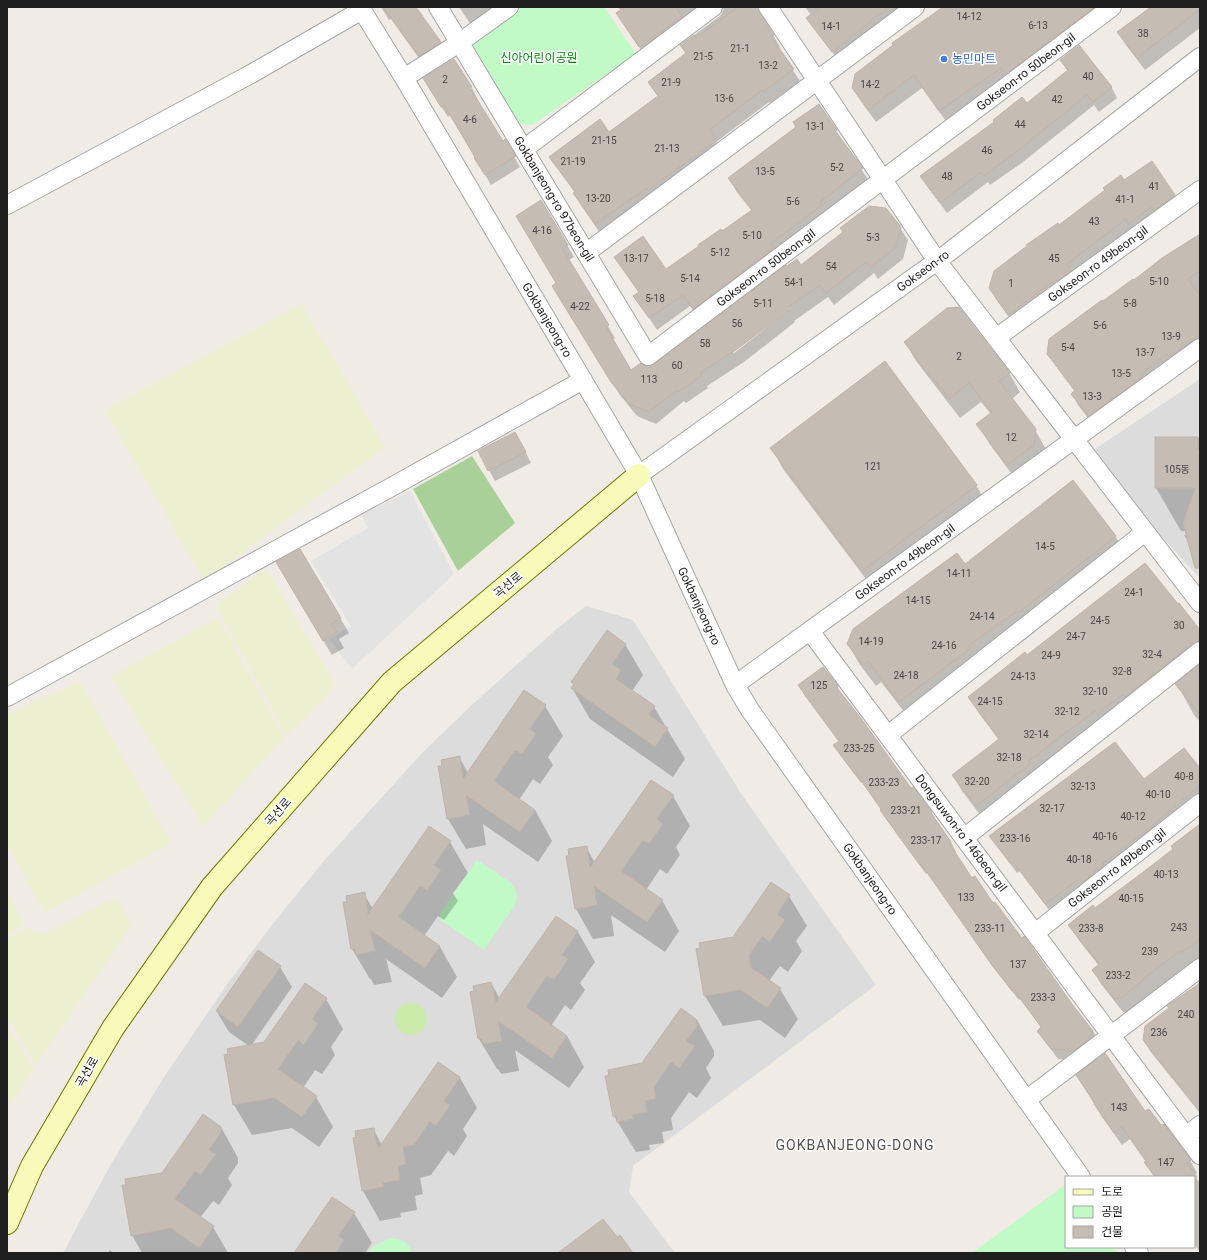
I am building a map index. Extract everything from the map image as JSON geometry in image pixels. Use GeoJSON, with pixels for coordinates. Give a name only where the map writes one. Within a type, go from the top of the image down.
{"type":"FeatureCollection","features":[{"type":"Feature","properties":{"kind":"main road","name":"곡선로"},"geometry":{"type":"LineString","coordinates":[[7,1223],[32,1166],[113,1028],[212,887],[392,682],[639,475]]}},
{"type":"Feature","properties":{"kind":"street","name":"Gokbanjeong-ro 97beon-gil"},"geometry":{"type":"LineString","coordinates":[[438,7],[648,356]]}},
{"type":"Feature","properties":{"kind":"street"},"geometry":{"type":"LineString","coordinates":[[404,78],[459,43],[509,7]]}},
{"type":"Feature","properties":{"kind":"street"},"geometry":{"type":"LineString","coordinates":[[524,150],[713,7]]}},
{"type":"Feature","properties":{"kind":"street"},"geometry":{"type":"LineString","coordinates":[[768,7],[937,261],[1200,603]]}},
{"type":"Feature","properties":{"kind":"street"},"geometry":{"type":"LineString","coordinates":[[586,253],[915,7]]}},
{"type":"Feature","properties":{"kind":"street","name":"Gokseon-ro 50beon-gil"},"geometry":{"type":"LineString","coordinates":[[648,356],[1112,7]]}},
{"type":"Feature","properties":{"kind":"street"},"geometry":{"type":"LineString","coordinates":[[7,205],[251,74],[361,9]]}},
{"type":"Feature","properties":{"kind":"street","name":"Gokbanjeong-ro"},"geometry":{"type":"LineString","coordinates":[[361,9],[404,78],[639,475],[735,685],[750,710],[1079,1176]]}},
{"type":"Feature","properties":{"kind":"street","name":"Gokseon-ro"},"geometry":{"type":"LineString","coordinates":[[639,475],[937,261],[1200,57]]}},
{"type":"Feature","properties":{"kind":"street","name":"Gokseon-ro 49beon-gil"},"geometry":{"type":"LineString","coordinates":[[996,338],[1200,190]]}},
{"type":"Feature","properties":{"kind":"street","name":"Gokseon-ro 49beon-gil"},"geometry":{"type":"LineString","coordinates":[[735,685],[1200,348]]}},
{"type":"Feature","properties":{"kind":"street"},"geometry":{"type":"LineString","coordinates":[[7,697],[395,485],[583,380]]}},
{"type":"Feature","properties":{"kind":"street"},"geometry":{"type":"LineString","coordinates":[[888,736],[1145,532]]}},
{"type":"Feature","properties":{"kind":"street","name":"Dongsuwon-ro 146beon-gil"},"geometry":{"type":"LineString","coordinates":[[810,630],[1200,1155]]}},
{"type":"Feature","properties":{"kind":"street"},"geometry":{"type":"LineString","coordinates":[[964,838],[1200,651]]}},
{"type":"Feature","properties":{"kind":"street","name":"Gokseon-ro 49beon-gil"},"geometry":{"type":"LineString","coordinates":[[1034,933],[1200,803]]}},
{"type":"Feature","properties":{"kind":"street"},"geometry":{"type":"LineString","coordinates":[[1026,1100],[1200,968]]}},
{"type":"Feature","properties":{"kind":"street"},"geometry":{"type":"LineString","coordinates":[[1186,1136],[1200,1125]]}},
{"type":"Feature","properties":{"kind":"shaded area"},"geometry":{"type":"Polygon","coordinates":[[[1200,379],[1200,578],[1086,455],[1200,379]]]}},
{"type":"Feature","properties":{"kind":"shaded area"},"geometry":{"type":"Polygon","coordinates":[[[410,491],[454,574],[352,669],[329,639],[351,626],[311,561],[368,528],[361,515],[410,491]]]}},
{"type":"Feature","properties":{"kind":"shaded area"},"geometry":{"type":"Polygon","coordinates":[[[586,606],[633,620],[742,795],[876,985],[633,1166],[629,1192],[675,1253],[63,1253],[111,1164],[164,1077],[228,983],[272,925],[323,862],[423,752],[475,702],[559,627],[586,606]]]}},
{"type":"Feature","properties":{"kind":"green space","name":"신아어린이공원"},"geometry":{"type":"Polygon","coordinates":[[[513,7],[604,7],[636,54],[532,125],[520,124],[468,48],[513,7]]]}},
{"type":"Feature","properties":{"kind":"green space"},"geometry":{"type":"Polygon","coordinates":[[[302,304],[385,447],[204,581],[105,410],[302,304]]]}},
{"type":"Feature","properties":{"kind":"green space"},"geometry":{"type":"Polygon","coordinates":[[[472,456],[515,523],[458,571],[413,489],[472,456]]]}},
{"type":"Feature","properties":{"kind":"green space"},"geometry":{"type":"Polygon","coordinates":[[[266,568],[336,685],[287,736],[216,605],[266,568]]]}},
{"type":"Feature","properties":{"kind":"green space"},"geometry":{"type":"Polygon","coordinates":[[[218,618],[284,738],[203,827],[111,676],[218,618]]]}},
{"type":"Feature","properties":{"kind":"green space"},"geometry":{"type":"Polygon","coordinates":[[[80,681],[171,843],[45,913],[7,845],[7,715],[80,681]]]}},
{"type":"Feature","properties":{"kind":"green space"},"geometry":{"type":"Polygon","coordinates":[[[477,860],[511,883],[515,888],[517,896],[515,905],[484,950],[442,921],[440,918],[440,913],[477,860]]]}},
{"type":"Feature","properties":{"kind":"green space"},"geometry":{"type":"Polygon","coordinates":[[[7,892],[24,925],[7,934],[7,892]]]}},
{"type":"Feature","properties":{"kind":"green space"},"geometry":{"type":"Polygon","coordinates":[[[116,897],[132,925],[36,1066],[7,1017],[7,939],[28,927],[36,933],[45,934],[116,897]]]}},
{"type":"Feature","properties":{"kind":"green space"},"geometry":{"type":"Polygon","coordinates":[[[408,1003],[414,1003],[423,1007],[427,1019],[423,1031],[414,1035],[408,1035],[399,1031],[395,1022],[395,1016],[399,1007],[408,1003]]]}},
{"type":"Feature","properties":{"kind":"green space"},"geometry":{"type":"Polygon","coordinates":[[[7,1025],[34,1069],[7,1108],[7,1025]]]}},
{"type":"Feature","properties":{"kind":"green space"},"geometry":{"type":"Polygon","coordinates":[[[1065,1185],[1065,1248],[1114,1248],[1118,1253],[972,1253],[1065,1185]]]}},
{"type":"Feature","properties":{"kind":"green space"},"geometry":{"type":"Polygon","coordinates":[[[390,1238],[398,1239],[407,1243],[412,1253],[367,1253],[376,1245],[390,1238]]]}},
{"type":"Feature","properties":{"kind":"building"},"geometry":{"type":"Polygon","coordinates":[[[383,7],[416,7],[441,42],[419,56],[383,7]]]}},
{"type":"Feature","properties":{"kind":"building"},"geometry":{"type":"Polygon","coordinates":[[[625,7],[676,7],[682,17],[639,47],[616,13],[625,7]]]}},
{"type":"Feature","properties":{"kind":"building"},"geometry":{"type":"Polygon","coordinates":[[[738,7],[756,7],[774,35],[771,37],[794,69],[763,92],[762,90],[709,130],[717,140],[648,190],[647,188],[595,224],[573,193],[575,191],[549,157],[600,119],[609,132],[658,96],[648,82],[686,53],[680,45],[694,35],[696,38],[738,7]]]}},
{"type":"Feature","properties":{"kind":"building"},"geometry":{"type":"Polygon","coordinates":[[[821,7],[889,7],[832,52],[806,18],[821,7]]]}},
{"type":"Feature","properties":{"kind":"building"},"geometry":{"type":"Polygon","coordinates":[[[943,7],[1095,7],[1006,74],[1001,68],[939,111],[914,75],[868,110],[852,88],[855,74],[893,45],[892,43],[943,7]]]}},
{"type":"Feature","properties":{"kind":"building"},"geometry":{"type":"Polygon","coordinates":[[[1151,7],[1200,7],[1200,9],[1137,58],[1117,32],[1151,7]]]}},
{"type":"Feature","properties":{"kind":"building"},"geometry":{"type":"Polygon","coordinates":[[[1079,45],[1112,87],[1093,102],[1087,95],[984,176],[981,172],[940,203],[920,176],[994,122],[993,120],[1022,97],[1027,103],[1068,70],[1060,60],[1079,45]]]}},
{"type":"Feature","properties":{"kind":"building"},"geometry":{"type":"Polygon","coordinates":[[[454,59],[503,141],[505,139],[516,156],[485,175],[444,105],[441,107],[423,78],[454,59]]]}},
{"type":"Feature","properties":{"kind":"building"},"geometry":{"type":"Polygon","coordinates":[[[819,104],[837,130],[835,131],[863,168],[820,202],[822,205],[771,243],[774,248],[693,309],[683,295],[649,318],[633,296],[639,292],[614,257],[643,236],[666,269],[721,229],[722,231],[752,210],[728,178],[796,127],[793,122],[819,104]]]}},
{"type":"Feature","properties":{"kind":"building"},"geometry":{"type":"Polygon","coordinates":[[[1152,161],[1175,195],[1154,210],[1152,207],[1128,224],[1126,219],[1067,264],[1071,271],[1053,284],[1052,282],[1008,315],[989,288],[994,271],[1027,246],[1026,245],[1058,223],[1059,225],[1105,190],[1103,188],[1121,175],[1124,180],[1152,161]]]}},
{"type":"Feature","properties":{"kind":"building"},"geometry":{"type":"Polygon","coordinates":[[[541,200],[568,245],[562,248],[609,325],[606,327],[631,370],[641,363],[648,366],[654,364],[786,265],[787,266],[797,259],[801,265],[843,232],[840,228],[869,206],[886,208],[901,227],[896,247],[871,267],[866,262],[826,293],[820,285],[787,308],[789,310],[737,349],[700,373],[702,375],[678,392],[677,390],[649,412],[629,404],[611,382],[552,286],[556,283],[516,216],[541,200]]]}},
{"type":"Feature","properties":{"kind":"building"},"geometry":{"type":"Polygon","coordinates":[[[1200,234],[1200,271],[1188,279],[1200,295],[1200,335],[1169,357],[1167,354],[1141,374],[1143,377],[1088,416],[1071,394],[1075,390],[1047,354],[1049,339],[1102,300],[1103,301],[1133,279],[1134,280],[1162,258],[1200,234]]]}},
{"type":"Feature","properties":{"kind":"building"},"geometry":{"type":"Polygon","coordinates":[[[959,307],[1010,373],[999,381],[1036,429],[1034,445],[1007,465],[976,424],[992,412],[969,383],[949,399],[904,342],[947,308],[959,307]]]}},
{"type":"Feature","properties":{"kind":"building"},"geometry":{"type":"Polygon","coordinates":[[[885,361],[977,485],[862,571],[770,448],[885,361]]]}},
{"type":"Feature","properties":{"kind":"building"},"geometry":{"type":"Polygon","coordinates":[[[515,432],[526,452],[488,471],[478,451],[515,432]]]}},
{"type":"Feature","properties":{"kind":"building"},"geometry":{"type":"Polygon","coordinates":[[[1155,437],[1198,437],[1198,450],[1200,450],[1200,568],[1195,568],[1183,523],[1195,488],[1155,488],[1155,437]]]}},
{"type":"Feature","properties":{"kind":"building"},"geometry":{"type":"Polygon","coordinates":[[[1073,480],[1116,536],[1018,613],[1017,611],[968,646],[970,649],[899,702],[868,661],[863,665],[847,644],[853,629],[957,553],[965,564],[1073,480]]]}},
{"type":"Feature","properties":{"kind":"building"},"geometry":{"type":"Polygon","coordinates":[[[300,549],[341,618],[331,624],[337,632],[323,641],[276,562],[300,549]]]}},
{"type":"Feature","properties":{"kind":"building"},"geometry":{"type":"Polygon","coordinates":[[[1145,563],[1200,630],[1200,641],[1193,643],[1125,697],[1123,694],[1098,714],[1095,711],[1029,761],[1031,763],[976,806],[952,775],[999,739],[968,697],[1025,652],[1027,655],[1145,563]]]}},
{"type":"Feature","properties":{"kind":"building"},"geometry":{"type":"Polygon","coordinates":[[[607,630],[626,644],[612,664],[621,670],[616,679],[655,706],[649,715],[668,728],[655,747],[571,688],[574,684],[571,682],[607,630]]]}},
{"type":"Feature","properties":{"kind":"building"},"geometry":{"type":"Polygon","coordinates":[[[1200,664],[1200,714],[1175,684],[1200,664]]]}},
{"type":"Feature","properties":{"kind":"building"},"geometry":{"type":"Polygon","coordinates":[[[823,667],[911,788],[913,787],[932,812],[931,813],[951,842],[949,843],[972,878],[975,876],[993,903],[995,902],[1022,938],[1024,936],[1093,1031],[1091,1033],[1093,1036],[1073,1051],[1051,1049],[1037,1031],[1041,1027],[1014,990],[1012,991],[985,955],[921,864],[920,865],[880,810],[881,809],[856,773],[855,774],[833,745],[839,741],[798,685],[823,667]]]}},
{"type":"Feature","properties":{"kind":"building"},"geometry":{"type":"Polygon","coordinates":[[[524,690],[546,705],[530,729],[536,734],[522,754],[515,750],[494,781],[535,810],[520,832],[466,795],[470,815],[447,819],[438,766],[442,766],[441,760],[460,756],[463,779],[524,690]]]}},
{"type":"Feature","properties":{"kind":"building"},"geometry":{"type":"Polygon","coordinates":[[[1115,742],[1144,779],[1184,748],[1200,768],[1200,785],[1152,826],[1103,863],[1104,864],[1079,885],[1076,881],[1045,904],[1013,862],[1011,864],[989,836],[1115,742]]]}},
{"type":"Feature","properties":{"kind":"building"},"geometry":{"type":"Polygon","coordinates":[[[651,780],[674,795],[657,819],[663,824],[649,844],[643,840],[621,871],[663,900],[647,922],[594,886],[597,905],[575,909],[566,856],[569,856],[568,849],[587,846],[590,868],[651,780]]]}},
{"type":"Feature","properties":{"kind":"building"},"geometry":{"type":"Polygon","coordinates":[[[1200,824],[1200,939],[1181,953],[1180,951],[1121,998],[1114,999],[1092,970],[1099,964],[1068,925],[1093,905],[1095,908],[1146,870],[1173,849],[1171,846],[1200,824]]]}},
{"type":"Feature","properties":{"kind":"building"},"geometry":{"type":"Polygon","coordinates":[[[429,826],[451,841],[434,865],[441,870],[427,890],[420,886],[399,917],[440,946],[425,968],[370,930],[375,951],[356,955],[355,949],[351,949],[343,902],[347,902],[346,896],[365,892],[368,914],[429,826]]]}},
{"type":"Feature","properties":{"kind":"building"},"geometry":{"type":"Polygon","coordinates":[[[771,882],[790,895],[777,914],[785,920],[770,942],[762,936],[749,955],[751,968],[781,988],[767,1008],[741,990],[704,996],[696,949],[700,948],[699,943],[733,937],[771,882]]]}},
{"type":"Feature","properties":{"kind":"building"},"geometry":{"type":"Polygon","coordinates":[[[556,916],[578,931],[562,955],[568,959],[554,980],[547,976],[526,1007],[567,1036],[552,1058],[498,1021],[502,1041],[483,1044],[482,1039],[478,1039],[470,992],[474,991],[473,986],[491,982],[496,1002],[556,916]]]}},
{"type":"Feature","properties":{"kind":"building"},"geometry":{"type":"Polygon","coordinates":[[[258,950],[281,966],[238,1027],[216,1011],[258,950]]]}},
{"type":"Feature","properties":{"kind":"building"},"geometry":{"type":"Polygon","coordinates":[[[305,983],[327,998],[312,1019],[318,1024],[304,1045],[298,1040],[278,1069],[317,1096],[302,1117],[274,1098],[233,1105],[224,1055],[228,1054],[227,1049],[264,1042],[305,983]]]}},
{"type":"Feature","properties":{"kind":"building"},"geometry":{"type":"Polygon","coordinates":[[[1200,983],[1200,1112],[1143,1040],[1145,1026],[1169,1008],[1167,1006],[1200,983]]]}},
{"type":"Feature","properties":{"kind":"building"},"geometry":{"type":"Polygon","coordinates":[[[681,1008],[697,1020],[697,1026],[686,1041],[695,1046],[679,1068],[671,1062],[654,1087],[656,1099],[645,1101],[647,1112],[632,1115],[633,1119],[617,1122],[616,1116],[613,1116],[605,1076],[609,1075],[608,1070],[642,1063],[681,1008]]]}},
{"type":"Feature","properties":{"kind":"building"},"geometry":{"type":"Polygon","coordinates":[[[1105,1053],[1145,1111],[1149,1109],[1161,1125],[1164,1124],[1191,1160],[1187,1163],[1197,1177],[1154,1176],[1144,1162],[1146,1161],[1122,1127],[1114,1133],[1076,1075],[1105,1053]]]}},
{"type":"Feature","properties":{"kind":"building"},"geometry":{"type":"Polygon","coordinates":[[[438,1062],[460,1077],[444,1101],[450,1105],[436,1126],[430,1121],[414,1145],[403,1147],[406,1164],[398,1166],[400,1180],[383,1183],[384,1187],[362,1191],[353,1138],[356,1137],[355,1131],[374,1128],[378,1149],[438,1062]]]}},
{"type":"Feature","properties":{"kind":"building"},"geometry":{"type":"Polygon","coordinates":[[[203,1114],[221,1127],[221,1132],[209,1150],[216,1154],[201,1175],[195,1171],[175,1199],[214,1226],[199,1248],[171,1228],[131,1236],[122,1185],[126,1185],[125,1179],[162,1173],[203,1114]]]}},
{"type":"Feature","properties":{"kind":"building"},"geometry":{"type":"Polygon","coordinates":[[[332,1197],[355,1212],[338,1236],[344,1240],[336,1253],[294,1253],[332,1197]]]}},
{"type":"Feature","properties":{"kind":"building"},"geometry":{"type":"Polygon","coordinates":[[[603,1219],[617,1237],[620,1235],[633,1253],[558,1253],[603,1219]]]}},
{"type":"Feature","properties":{"kind":"place","name":"농민마트"},"geometry":{"type":"Point","coordinates":[944,59]}},
{"type":"Feature","properties":{"kind":"district","name":"GOKBANJEONG-DONG"},"geometry":{"type":"Point","coordinates":[855,1145]}}]}
